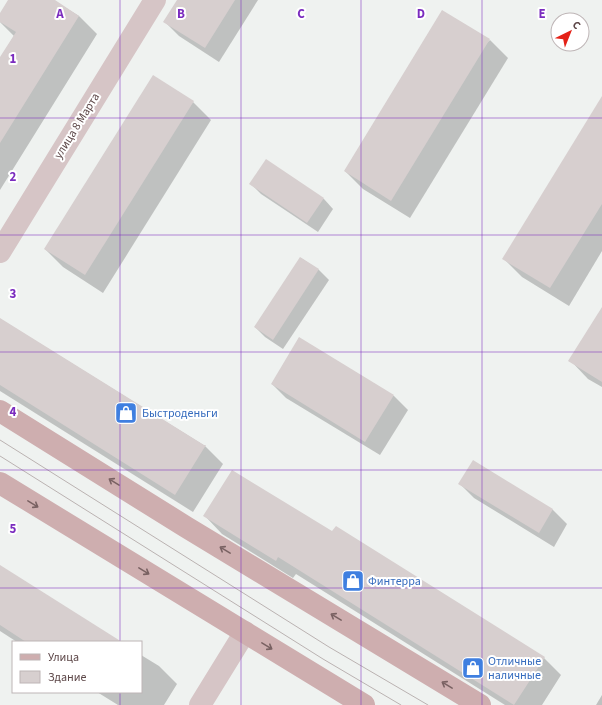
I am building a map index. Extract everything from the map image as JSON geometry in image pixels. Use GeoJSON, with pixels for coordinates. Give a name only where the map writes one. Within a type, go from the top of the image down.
{"type":"FeatureCollection","features":[{"type":"Feature","properties":{"kind":"main road"},"geometry":{"type":"LineString","coordinates":[[0,411],[186,527],[480,705]]}},
{"type":"Feature","properties":{"kind":"main road"},"geometry":{"type":"LineString","coordinates":[[0,483],[364,705]]}},
{"type":"Feature","properties":{"kind":"street","name":"улица 8 Марта"},"geometry":{"type":"LineString","coordinates":[[0,252],[154,0]]}},
{"type":"Feature","properties":{"kind":"street"},"geometry":{"type":"LineString","coordinates":[[200,705],[245,632]]}},
{"type":"Feature","properties":{"kind":"building"},"geometry":{"type":"Polygon","coordinates":[[[8,0],[55,0],[79,16],[0,143],[0,57],[16,32],[0,22],[0,13],[8,0]]]}},
{"type":"Feature","properties":{"kind":"building"},"geometry":{"type":"Polygon","coordinates":[[[177,0],[235,0],[205,48],[163,22],[177,0]]]}},
{"type":"Feature","properties":{"kind":"building"},"geometry":{"type":"Polygon","coordinates":[[[442,10],[490,39],[391,201],[344,171],[442,10]]]}},
{"type":"Feature","properties":{"kind":"building"},"geometry":{"type":"Polygon","coordinates":[[[153,75],[194,101],[85,275],[44,249],[153,75]]]}},
{"type":"Feature","properties":{"kind":"building"},"geometry":{"type":"Polygon","coordinates":[[[602,96],[602,204],[550,288],[502,259],[602,96]]]}},
{"type":"Feature","properties":{"kind":"building"},"geometry":{"type":"Polygon","coordinates":[[[266,159],[324,198],[307,223],[249,184],[266,159]]]}},
{"type":"Feature","properties":{"kind":"building"},"geometry":{"type":"Polygon","coordinates":[[[300,257],[319,269],[273,340],[254,327],[300,257]]]}},
{"type":"Feature","properties":{"kind":"building"},"geometry":{"type":"Polygon","coordinates":[[[602,307],[602,382],[568,361],[602,307]]]}},
{"type":"Feature","properties":{"kind":"building"},"geometry":{"type":"Polygon","coordinates":[[[0,318],[206,445],[175,495],[0,385],[0,318]]]}},
{"type":"Feature","properties":{"kind":"building"},"geometry":{"type":"Polygon","coordinates":[[[299,337],[394,395],[365,442],[271,384],[299,337]]]}},
{"type":"Feature","properties":{"kind":"building"},"geometry":{"type":"Polygon","coordinates":[[[473,460],[553,509],[539,533],[458,484],[473,460]]]}},
{"type":"Feature","properties":{"kind":"building"},"geometry":{"type":"Polygon","coordinates":[[[232,470],[332,531],[336,526],[545,657],[514,705],[278,557],[276,561],[203,516],[232,470]]]}},
{"type":"Feature","properties":{"kind":"building"},"geometry":{"type":"Polygon","coordinates":[[[0,565],[120,641],[24,641],[0,625],[0,565]]]}},
{"type":"Feature","properties":{"kind":"tram line"},"geometry":{"type":"LineString","coordinates":[[0,440],[329,647],[428,705]]}},
{"type":"Feature","properties":{"kind":"tram line"},"geometry":{"type":"LineString","coordinates":[[0,456],[323,659],[401,705]]}},
{"type":"Feature","properties":{"kind":"place","name":"Быстроденьги"},"geometry":{"type":"Point","coordinates":[126,413]}},
{"type":"Feature","properties":{"kind":"place","name":"Финтерра"},"geometry":{"type":"Point","coordinates":[353,581]}},
{"type":"Feature","properties":{"kind":"place","name":"Отличные наличные"},"geometry":{"type":"Point","coordinates":[473,668]}}]}
